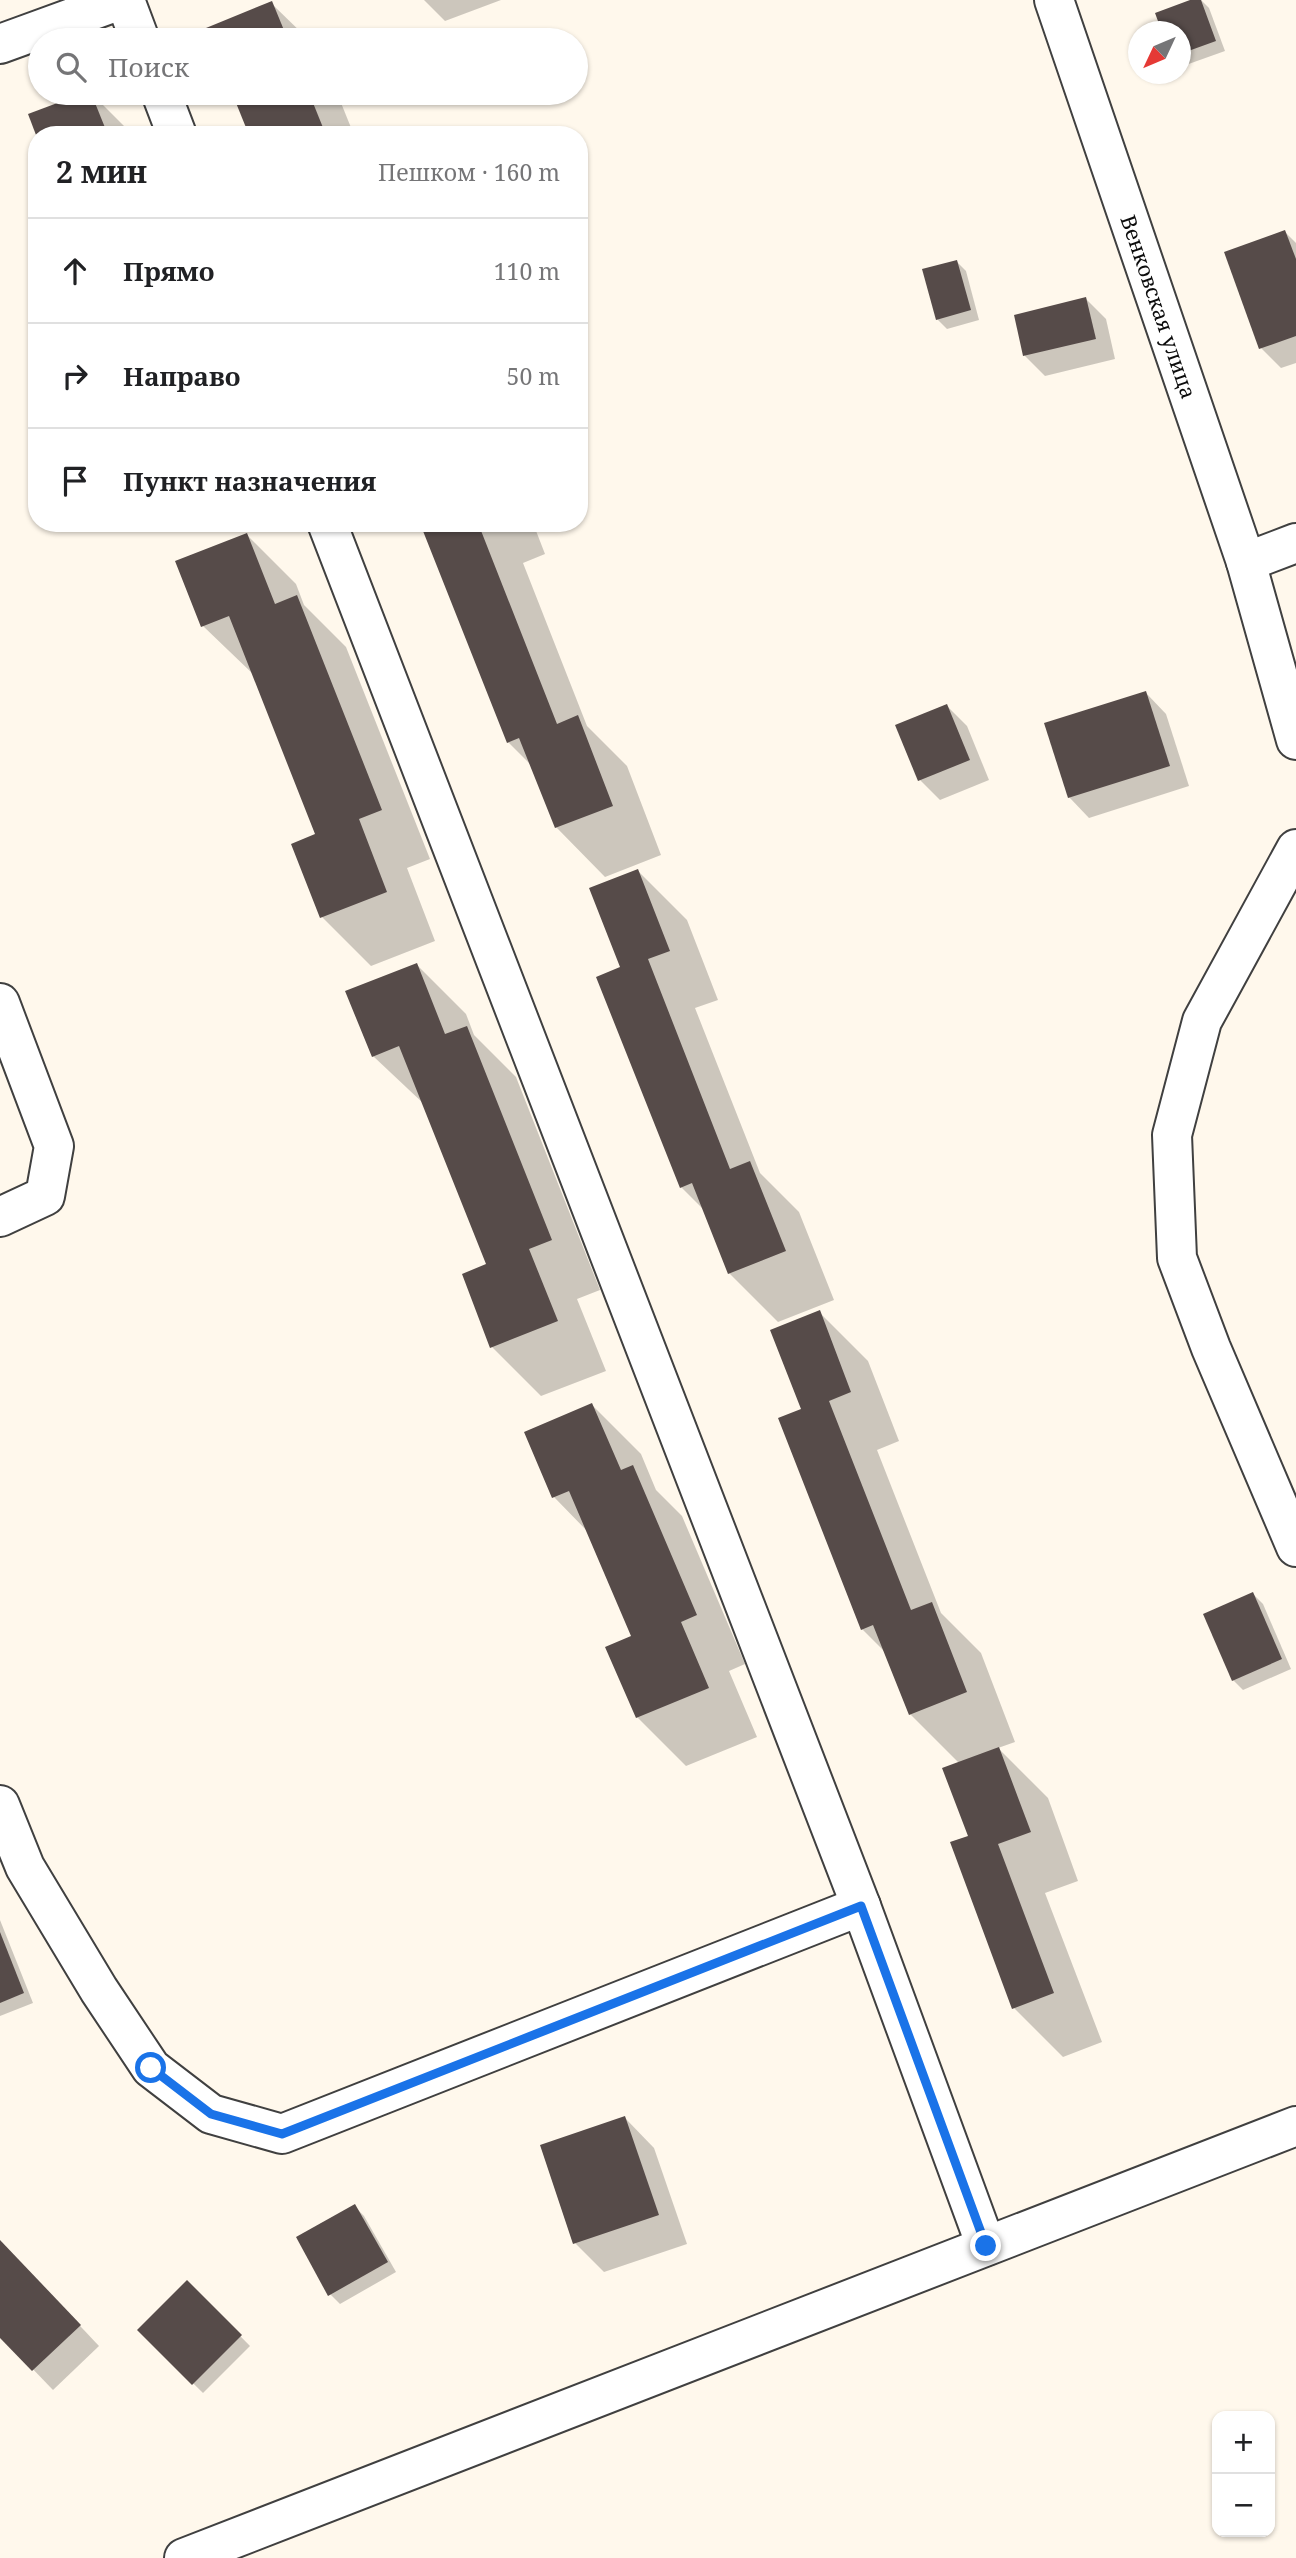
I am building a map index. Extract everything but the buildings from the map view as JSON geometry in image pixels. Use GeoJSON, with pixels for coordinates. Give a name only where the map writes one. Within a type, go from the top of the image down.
{"type":"FeatureCollection","features":[{"type":"Feature","properties":{"kind":"street"},"geometry":{"type":"LineString","coordinates":[[45,28],[123,0],[135,28]]}},
{"type":"Feature","properties":{"kind":"street","name":"Венковская улица"},"geometry":{"type":"LineString","coordinates":[[1054,0],[1245,562],[1296,740]]}},
{"type":"Feature","properties":{"kind":"street"},"geometry":{"type":"LineString","coordinates":[[0,44],[28,34]]}},
{"type":"Feature","properties":{"kind":"street"},"geometry":{"type":"LineString","coordinates":[[166,105],[174,126]]}},
{"type":"Feature","properties":{"kind":"street"},"geometry":{"type":"LineString","coordinates":[[330,532],[861,1906],[986,2246]]}},
{"type":"Feature","properties":{"kind":"street"},"geometry":{"type":"LineString","coordinates":[[1245,562],[1296,543]]}},
{"type":"Feature","properties":{"kind":"street"},"geometry":{"type":"LineString","coordinates":[[1296,849],[1202,1021],[1172,1135],[1177,1258],[1296,1547]]}},
{"type":"Feature","properties":{"kind":"street"},"geometry":{"type":"LineString","coordinates":[[0,1003],[54,1146],[45,1196],[0,1217]]}},
{"type":"Feature","properties":{"kind":"street"},"geometry":{"type":"LineString","coordinates":[[0,1805],[25,1867],[99,1990],[151,2068],[211,2114],[282,2134],[861,1906]]}},
{"type":"Feature","properties":{"kind":"street"},"geometry":{"type":"LineString","coordinates":[[184,2558],[1296,2126]]}},
{"type":"Feature","properties":{"kind":"route"},"geometry":{"type":"LineString","coordinates":[[151,2068],[211,2114],[282,2134],[861,1906],[986,2246]]}}]}
